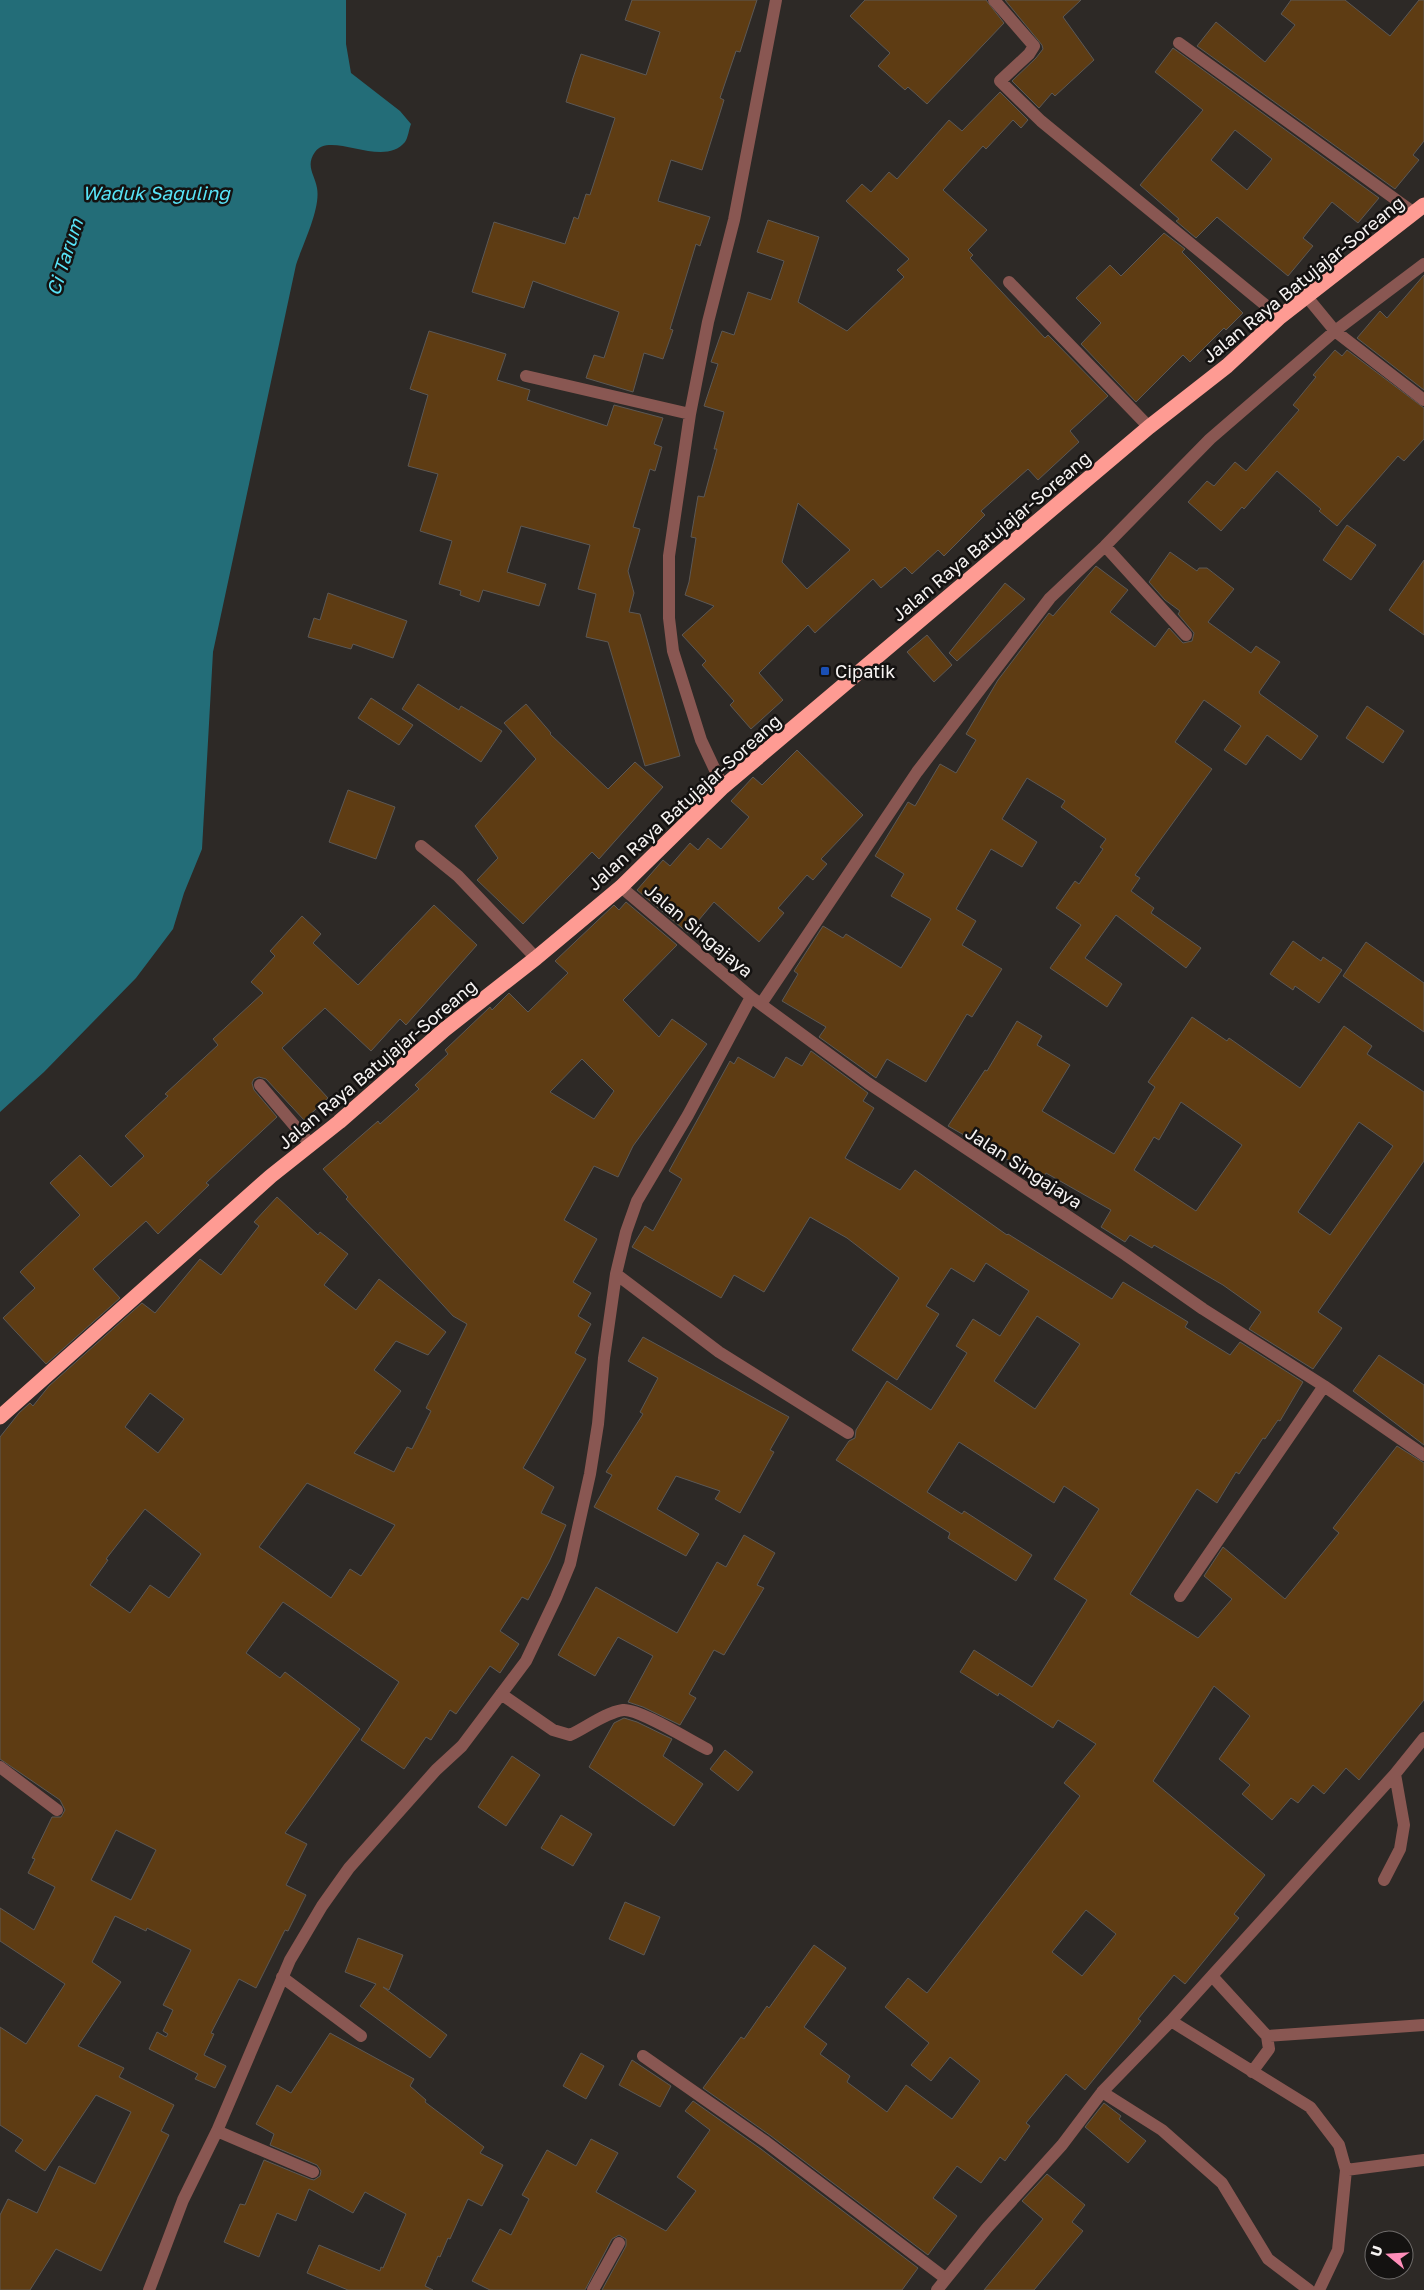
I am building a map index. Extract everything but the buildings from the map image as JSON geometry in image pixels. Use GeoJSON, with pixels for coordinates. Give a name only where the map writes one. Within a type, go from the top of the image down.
{"type":"FeatureCollection","features":[{"type":"Feature","properties":{"kind":"highway","name":"Jalan Raya Batujajar-Soreang"},"geometry":{"type":"LineString","coordinates":[[0,1417],[271,1176],[311,1145],[444,1030],[536,958],[621,887],[723,787],[1149,427],[1227,366],[1280,317],[1311,302],[1419,208]]}},
{"type":"Feature","properties":{"kind":"street"},"geometry":{"type":"LineString","coordinates":[[723,787],[701,740],[672,652],[669,618],[669,556],[690,414],[708,322],[734,220],[776,0]]}},
{"type":"Feature","properties":{"kind":"street"},"geometry":{"type":"LineString","coordinates":[[994,0],[1034,46],[1029,54],[1000,81],[1041,122],[1280,317]]}},
{"type":"Feature","properties":{"kind":"street"},"geometry":{"type":"LineString","coordinates":[[1179,43],[1419,208]]}},
{"type":"Feature","properties":{"kind":"street"},"geometry":{"type":"LineString","coordinates":[[149,2290],[183,2200],[217,2131],[282,1977],[322,1906],[349,1868],[436,1770],[462,1746],[505,1696],[526,1661],[556,1598],[570,1564],[596,1441],[604,1358],[616,1274],[626,1232],[637,1201],[756,1000],[917,772],[1050,598],[1105,546],[1210,439],[1333,329],[1424,264]]}},
{"type":"Feature","properties":{"kind":"street"},"geometry":{"type":"LineString","coordinates":[[1009,282],[1149,427]]}},
{"type":"Feature","properties":{"kind":"street"},"geometry":{"type":"LineString","coordinates":[[1311,302],[1333,329],[1424,400]]}},
{"type":"Feature","properties":{"kind":"street"},"geometry":{"type":"LineString","coordinates":[[526,376],[690,414]]}},
{"type":"Feature","properties":{"kind":"street"},"geometry":{"type":"LineString","coordinates":[[1105,546],[1186,635]]}},
{"type":"Feature","properties":{"kind":"street"},"geometry":{"type":"LineString","coordinates":[[421,846],[458,876],[536,958]]}},
{"type":"Feature","properties":{"kind":"street","name":"Jalan Singajaya"},"geometry":{"type":"LineString","coordinates":[[621,887],[756,1000],[868,1083],[942,1134],[1126,1254],[1203,1310],[1324,1386],[1424,1455]]}},
{"type":"Feature","properties":{"kind":"street"},"geometry":{"type":"LineString","coordinates":[[260,1086],[311,1145]]}},
{"type":"Feature","properties":{"kind":"street"},"geometry":{"type":"LineString","coordinates":[[616,1274],[719,1352],[848,1433]]}},
{"type":"Feature","properties":{"kind":"street"},"geometry":{"type":"LineString","coordinates":[[1180,1596],[1324,1386]]}},
{"type":"Feature","properties":{"kind":"street"},"geometry":{"type":"LineString","coordinates":[[505,1696],[553,1730],[570,1735],[608,1715],[624,1710],[649,1718],[707,1750]]}},
{"type":"Feature","properties":{"kind":"street"},"geometry":{"type":"LineString","coordinates":[[937,2290],[945,2278],[1062,2145],[1102,2092],[1212,1976],[1395,1774],[1424,1738]]}},
{"type":"Feature","properties":{"kind":"street"},"geometry":{"type":"LineString","coordinates":[[0,1767],[57,1810]]}},
{"type":"Feature","properties":{"kind":"street"},"geometry":{"type":"LineString","coordinates":[[1384,1880],[1400,1849],[1404,1825],[1395,1774]]}},
{"type":"Feature","properties":{"kind":"street"},"geometry":{"type":"LineString","coordinates":[[1212,1976],[1267,2036],[1270,2049],[1252,2072]]}},
{"type":"Feature","properties":{"kind":"street"},"geometry":{"type":"LineString","coordinates":[[282,1977],[361,2036]]}},
{"type":"Feature","properties":{"kind":"street"},"geometry":{"type":"LineString","coordinates":[[1171,2021],[1310,2107],[1339,2145],[1346,2170],[1338,2250],[1319,2290]]}},
{"type":"Feature","properties":{"kind":"street"},"geometry":{"type":"LineString","coordinates":[[1267,2036],[1424,2025]]}},
{"type":"Feature","properties":{"kind":"street"},"geometry":{"type":"LineString","coordinates":[[643,2056],[766,2142],[945,2278]]}},
{"type":"Feature","properties":{"kind":"street"},"geometry":{"type":"LineString","coordinates":[[1102,2092],[1162,2130],[1222,2183],[1268,2259],[1309,2290]]}},
{"type":"Feature","properties":{"kind":"street"},"geometry":{"type":"LineString","coordinates":[[217,2131],[313,2172]]}},
{"type":"Feature","properties":{"kind":"street"},"geometry":{"type":"LineString","coordinates":[[1346,2170],[1424,2160]]}},
{"type":"Feature","properties":{"kind":"street"},"geometry":{"type":"LineString","coordinates":[[593,2290],[619,2243]]}},
{"type":"Feature","properties":{"kind":"water","name":"Waduk Saguling"},"geometry":{"type":"Polygon","coordinates":[[[0,0],[346,0],[346,44],[351,73],[400,111],[411,124],[405,142],[395,149],[384,152],[332,145],[322,146],[312,157],[311,166],[317,188],[314,217],[296,265],[213,652],[202,849],[184,893],[173,929],[136,978],[44,1072],[0,1112],[0,0]]]}},
{"type":"Feature","properties":{"kind":"place","name":"Cipatik"},"geometry":{"type":"Point","coordinates":[825,671]}},
{"type":"Feature","properties":{"kind":"water label","name":"Ci Tarum"},"geometry":{"type":"Point","coordinates":[64,257]}}]}
